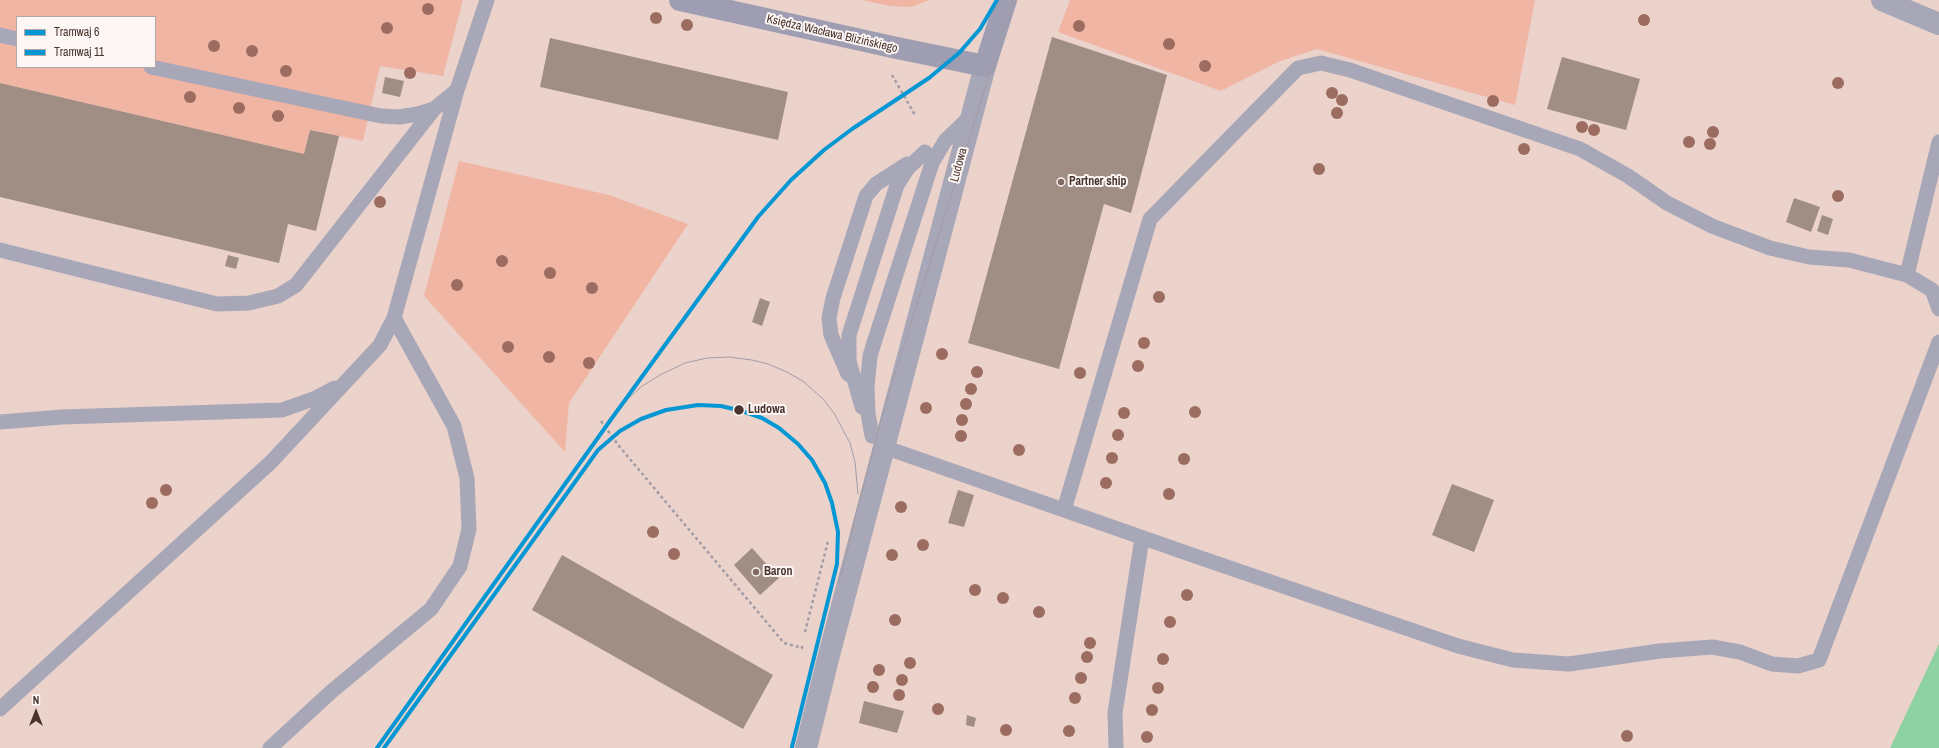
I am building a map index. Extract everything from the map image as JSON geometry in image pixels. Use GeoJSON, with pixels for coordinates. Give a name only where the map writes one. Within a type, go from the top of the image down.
{"type":"FeatureCollection","features":[{"type":"Feature","properties":{"kind":"street","name":"Księdza Wacława Blizińskiego"},"geometry":{"type":"LineString","coordinates":[[680,0],[985,66]]}},
{"type":"Feature","properties":{"kind":"street","name":"Ludowa"},"geometry":{"type":"LineString","coordinates":[[806,748],[878,471],[878,442],[973,114],[985,66],[1006,0]]}},
{"type":"Feature","properties":{"kind":"street"},"geometry":{"type":"LineString","coordinates":[[1882,0],[1939,24]]}},
{"type":"Feature","properties":{"kind":"lane"},"geometry":{"type":"LineString","coordinates":[[0,709],[272,462],[380,345],[394,318],[457,90],[487,0]]}},
{"type":"Feature","properties":{"kind":"lane"},"geometry":{"type":"LineString","coordinates":[[0,35],[16,39]]}},
{"type":"Feature","properties":{"kind":"lane"},"geometry":{"type":"LineString","coordinates":[[1064,510],[1150,219],[1298,68],[1321,63],[1350,70],[1580,149],[1628,176],[1667,203],[1712,226],[1770,248],[1809,257],[1849,260],[1907,275],[1932,290],[1939,309]]}},
{"type":"Feature","properties":{"kind":"lane"},"geometry":{"type":"LineString","coordinates":[[155,68],[382,116],[399,117],[418,114],[434,109]]}},
{"type":"Feature","properties":{"kind":"lane"},"geometry":{"type":"LineString","coordinates":[[0,250],[217,304],[249,303],[278,296],[296,286],[434,109],[457,90]]}},
{"type":"Feature","properties":{"kind":"lane"},"geometry":{"type":"LineString","coordinates":[[878,442],[866,396],[870,356],[932,163],[940,148],[973,114]]}},
{"type":"Feature","properties":{"kind":"lane"},"geometry":{"type":"LineString","coordinates":[[953,134],[882,180],[871,189],[866,196],[833,298],[829,318],[831,335],[838,354],[878,442],[1142,538],[1458,646],[1513,660],[1569,664],[1660,651],[1712,647],[1740,652],[1772,664],[1798,666],[1819,660],[1939,342]]}},
{"type":"Feature","properties":{"kind":"lane"},"geometry":{"type":"LineString","coordinates":[[1907,275],[1939,142]]}},
{"type":"Feature","properties":{"kind":"lane"},"geometry":{"type":"LineString","coordinates":[[857,393],[849,361],[849,341],[851,328],[897,185],[908,168],[925,152]]}},
{"type":"Feature","properties":{"kind":"lane"},"geometry":{"type":"LineString","coordinates":[[270,748],[332,690],[431,609],[460,566],[469,529],[469,522],[467,478],[454,426],[394,318]]}},
{"type":"Feature","properties":{"kind":"lane"},"geometry":{"type":"LineString","coordinates":[[3,424],[62,416],[282,410],[316,398],[344,383]]}},
{"type":"Feature","properties":{"kind":"lane"},"geometry":{"type":"LineString","coordinates":[[1116,748],[1115,713],[1142,538]]}},
{"type":"Feature","properties":{"kind":"path"},"geometry":{"type":"LineString","coordinates":[[892,74],[915,115]]}},
{"type":"Feature","properties":{"kind":"path"},"geometry":{"type":"LineString","coordinates":[[601,421],[619,446],[784,643],[802,648],[803,640]]}},
{"type":"Feature","properties":{"kind":"path"},"geometry":{"type":"LineString","coordinates":[[805,633],[828,541]]}},
{"type":"Feature","properties":{"kind":"shaded area"},"geometry":{"type":"Polygon","coordinates":[[[0,0],[463,0],[443,76],[380,66],[363,141],[310,130],[304,154],[0,83],[0,0]]]}},
{"type":"Feature","properties":{"kind":"shaded area"},"geometry":{"type":"Polygon","coordinates":[[[861,0],[930,0],[911,7],[890,6],[861,0]]]}},
{"type":"Feature","properties":{"kind":"shaded area"},"geometry":{"type":"Polygon","coordinates":[[[1070,0],[1535,0],[1515,105],[1317,49],[1280,61],[1221,91],[1058,32],[1070,0]]]}},
{"type":"Feature","properties":{"kind":"shaded area"},"geometry":{"type":"Polygon","coordinates":[[[459,161],[609,195],[688,224],[569,403],[565,452],[424,296],[459,161]]]}},
{"type":"Feature","properties":{"kind":"shaded area"},"geometry":{"type":"Polygon","coordinates":[[[1939,644],[1939,748],[1890,748],[1939,644]]]}},
{"type":"Feature","properties":{"kind":"building","name":"Partner ship"},"geometry":{"type":"Polygon","coordinates":[[[1052,37],[1167,75],[1131,213],[1104,204],[1059,369],[968,343],[1052,37]]]}},
{"type":"Feature","properties":{"kind":"building"},"geometry":{"type":"Polygon","coordinates":[[[550,38],[788,92],[778,140],[540,87],[550,38]]]}},
{"type":"Feature","properties":{"kind":"building"},"geometry":{"type":"Polygon","coordinates":[[[1562,57],[1640,79],[1626,130],[1547,109],[1562,57]]]}},
{"type":"Feature","properties":{"kind":"building"},"geometry":{"type":"Polygon","coordinates":[[[385,77],[404,81],[400,97],[382,93],[385,77]]]}},
{"type":"Feature","properties":{"kind":"building"},"geometry":{"type":"Polygon","coordinates":[[[0,83],[304,154],[310,130],[339,136],[316,231],[288,224],[279,263],[0,197],[0,83]]]}},
{"type":"Feature","properties":{"kind":"building"},"geometry":{"type":"Polygon","coordinates":[[[1794,198],[1820,207],[1811,232],[1786,222],[1794,198]]]}},
{"type":"Feature","properties":{"kind":"building"},"geometry":{"type":"Polygon","coordinates":[[[1822,215],[1833,219],[1828,235],[1817,231],[1822,215]]]}},
{"type":"Feature","properties":{"kind":"building"},"geometry":{"type":"Polygon","coordinates":[[[228,255],[239,258],[236,269],[225,266],[228,255]]]}},
{"type":"Feature","properties":{"kind":"building"},"geometry":{"type":"Polygon","coordinates":[[[760,298],[770,302],[762,326],[752,322],[760,298]]]}},
{"type":"Feature","properties":{"kind":"building"},"geometry":{"type":"Polygon","coordinates":[[[1452,484],[1494,500],[1474,552],[1432,535],[1452,484]]]}},
{"type":"Feature","properties":{"kind":"building"},"geometry":{"type":"Polygon","coordinates":[[[958,490],[974,495],[964,527],[948,523],[958,490]]]}},
{"type":"Feature","properties":{"kind":"building"},"geometry":{"type":"Polygon","coordinates":[[[752,548],[779,578],[760,595],[734,565],[752,548]]]}},
{"type":"Feature","properties":{"kind":"building"},"geometry":{"type":"Polygon","coordinates":[[[562,555],[773,675],[743,729],[532,610],[562,555]]]}},
{"type":"Feature","properties":{"kind":"building"},"geometry":{"type":"Polygon","coordinates":[[[864,701],[904,711],[897,733],[859,723],[864,701]]]}},
{"type":"Feature","properties":{"kind":"building"},"geometry":{"type":"Polygon","coordinates":[[[967,715],[976,718],[974,727],[966,725],[967,715]]]}},
{"type":"Feature","properties":{"kind":"tram line","name":"6"},"geometry":{"type":"LineString","coordinates":[[377,748],[612,418],[758,217],[791,180],[824,150],[852,129],[929,78],[959,53],[980,29],[997,0]]}},
{"type":"Feature","properties":{"kind":"tram line"},"geometry":{"type":"LineString","coordinates":[[852,529],[885,405],[1013,0]]}},
{"type":"Feature","properties":{"kind":"tram line"},"geometry":{"type":"LineString","coordinates":[[612,418],[629,398],[642,386],[660,375],[685,363],[707,358],[729,357],[768,364],[787,372],[804,382],[823,399],[834,413],[850,443],[855,462],[858,494]]}},
{"type":"Feature","properties":{"kind":"tram line","name":"11"},"geometry":{"type":"LineString","coordinates":[[384,748],[598,450],[620,431],[641,419],[666,410],[698,405],[721,406],[742,411],[762,418],[779,428],[798,444],[812,460],[825,483],[832,503],[838,532],[837,564],[792,747]]}},
{"type":"Feature","properties":{"kind":"tram line"},"geometry":{"type":"LineString","coordinates":[[839,582],[854,524]]}},
{"type":"Feature","properties":{"kind":"place","name":"Partner ship"},"geometry":{"type":"Point","coordinates":[1061,182]}},
{"type":"Feature","properties":{"kind":"place","name":"Ludowa"},"geometry":{"type":"Point","coordinates":[739,410]}},
{"type":"Feature","properties":{"kind":"place","name":"Baron"},"geometry":{"type":"Point","coordinates":[756,572]}}]}
